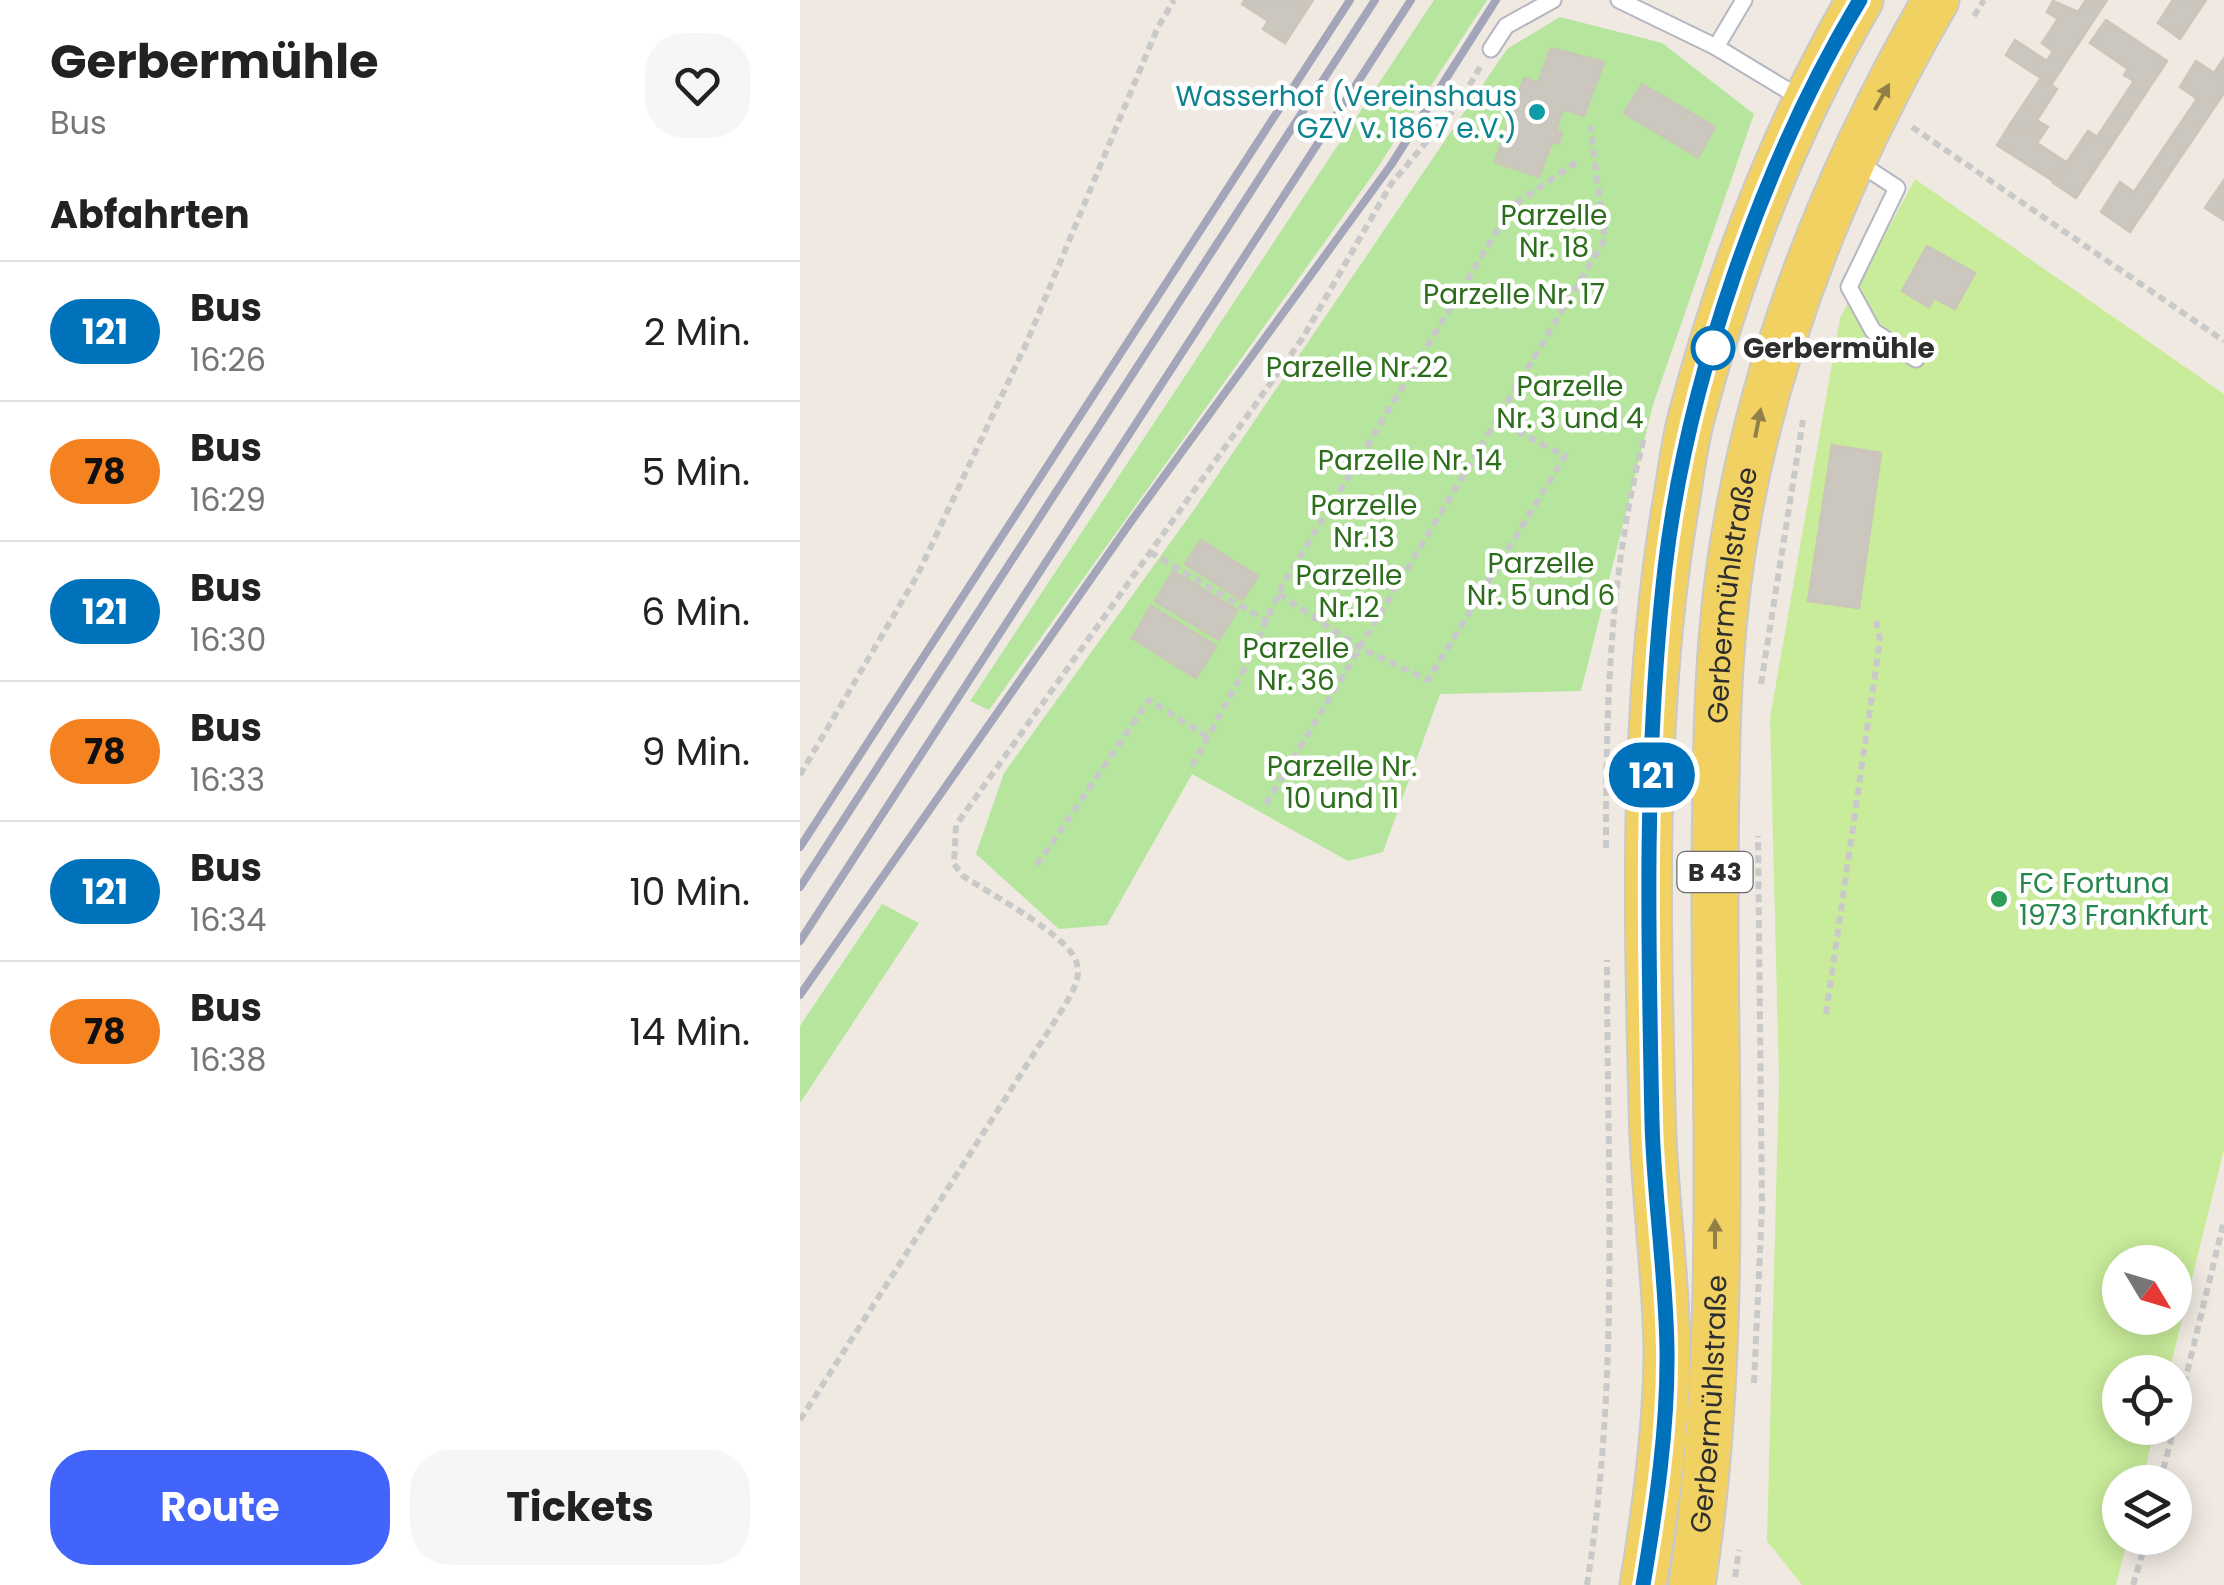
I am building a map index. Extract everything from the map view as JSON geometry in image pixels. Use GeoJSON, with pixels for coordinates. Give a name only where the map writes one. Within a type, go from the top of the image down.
{"type":"FeatureCollection","features":[{"type":"Feature","properties":{"kind":"main road","name":"Gerbermühlstraße"},"geometry":{"type":"LineString","coordinates":[[1643,1585],[1663,1432],[1667,1352],[1654,1195],[1649,994],[1652,708],[1666,564],[1691,417],[1746,248],[1805,101],[1860,0]]}},
{"type":"Feature","properties":{"kind":"main road","name":"Gerbermühlstraße"},"geometry":{"type":"LineString","coordinates":[[1692,1585],[1708,1458],[1716,1288],[1716,715],[1728,580],[1763,394],[1796,296],[1851,158],[1936,0]]}},
{"type":"Feature","properties":{"kind":"lane"},"geometry":{"type":"LineString","coordinates":[[1491,48],[1506,26],[1553,0]]}},
{"type":"Feature","properties":{"kind":"lane"},"geometry":{"type":"LineString","coordinates":[[1619,0],[1716,47],[1805,101]]}},
{"type":"Feature","properties":{"kind":"lane"},"geometry":{"type":"LineString","coordinates":[[1716,47],[1744,0]]}},
{"type":"Feature","properties":{"kind":"lane"},"geometry":{"type":"LineString","coordinates":[[1851,158],[1896,188],[1849,288],[1873,332],[1916,359]]}},
{"type":"Feature","properties":{"kind":"path"},"geometry":{"type":"LineString","coordinates":[[800,775],[918,574],[1027,342],[1157,29],[1174,0]]}},
{"type":"Feature","properties":{"kind":"path"},"geometry":{"type":"LineString","coordinates":[[800,1420],[1073,991],[1078,974],[1071,952],[964,876],[954,864],[956,826],[1302,338],[1392,184],[1460,102],[1491,48]]}},
{"type":"Feature","properties":{"kind":"path"},"geometry":{"type":"LineString","coordinates":[[1908,124],[2224,341]]}},
{"type":"Feature","properties":{"kind":"path"},"geometry":{"type":"LineString","coordinates":[[1266,804],[1605,240],[1590,126]]}},
{"type":"Feature","properties":{"kind":"path"},"geometry":{"type":"LineString","coordinates":[[1192,766],[1279,594],[1512,206],[1577,162]]}},
{"type":"Feature","properties":{"kind":"path"},"geometry":{"type":"LineString","coordinates":[[1759,701],[1804,417]]}},
{"type":"Feature","properties":{"kind":"path"},"geometry":{"type":"LineString","coordinates":[[1279,594],[1360,648],[1428,680],[1565,456],[1496,420]]}},
{"type":"Feature","properties":{"kind":"path"},"geometry":{"type":"LineString","coordinates":[[1150,552],[1268,622]]}},
{"type":"Feature","properties":{"kind":"path"},"geometry":{"type":"LineString","coordinates":[[1826,1014],[1880,640],[1876,622]]}},
{"type":"Feature","properties":{"kind":"path"},"geometry":{"type":"LineString","coordinates":[[1037,866],[1149,700],[1208,737]]}},
{"type":"Feature","properties":{"kind":"path"},"geometry":{"type":"LineString","coordinates":[[1587,1585],[1601,1496],[1610,1369],[1606,944]]}},
{"type":"Feature","properties":{"kind":"path"},"geometry":{"type":"LineString","coordinates":[[2191,1355],[2224,1222]]}},
{"type":"Feature","properties":{"kind":"path"},"geometry":{"type":"LineString","coordinates":[[2134,1585],[2142,1555]]}},
{"type":"Feature","properties":{"kind":"green space"},"geometry":{"type":"Polygon","coordinates":[[[1434,0],[1487,0],[1372,176],[989,710],[970,701],[1434,0]]]}},
{"type":"Feature","properties":{"kind":"green space"},"geometry":{"type":"Polygon","coordinates":[[[1560,17],[1662,43],[1754,114],[1653,405],[1581,691],[1440,694],[1383,852],[1348,861],[1192,774],[1107,925],[1059,929],[976,854],[1004,773],[1196,507],[1507,49],[1560,17]]]}},
{"type":"Feature","properties":{"kind":"green space","name":"FC Fortuna 1973 Frankfurt"},"geometry":{"type":"Polygon","coordinates":[[[1915,179],[2224,394],[2224,1149],[2192,1279],[2192,1245],[2102,1245],[2102,1335],[2178,1335],[2173,1355],[2102,1355],[2102,1445],[2151,1445],[2146,1465],[2102,1465],[2102,1555],[2124,1555],[2116,1585],[1802,1585],[1767,1541],[1779,1080],[1770,718],[1840,318],[1915,179]]]}},
{"type":"Feature","properties":{"kind":"green space"},"geometry":{"type":"Polygon","coordinates":[[[882,904],[919,923],[800,1103],[800,1026],[882,904]]]}},
{"type":"Feature","properties":{"kind":"building"},"geometry":{"type":"Polygon","coordinates":[[[1245,0],[1313,0],[1285,43],[1263,29],[1268,21],[1242,4],[1245,0]]]}},
{"type":"Feature","properties":{"kind":"building"},"geometry":{"type":"Polygon","coordinates":[[[2086,0],[2107,0],[2051,85],[2006,55],[2015,40],[2047,61],[2053,51],[2042,43],[2058,19],[2047,12],[2053,1],[2078,12],[2086,0]]]}},
{"type":"Feature","properties":{"kind":"building"},"geometry":{"type":"Polygon","coordinates":[[[2173,0],[2206,0],[2180,39],[2158,23],[2173,0]]]}},
{"type":"Feature","properties":{"kind":"building"},"geometry":{"type":"Polygon","coordinates":[[[2106,20],[2167,61],[2076,198],[2053,183],[2088,131],[2097,137],[2134,81],[2124,75],[2128,69],[2090,43],[2106,20]]]}},
{"type":"Feature","properties":{"kind":"building","name":"Wasserhof (Vereinshaus GZV v. 1867 e.V.)"},"geometry":{"type":"Polygon","coordinates":[[[1551,48],[1604,62],[1584,116],[1563,109],[1556,130],[1562,133],[1559,144],[1552,142],[1539,177],[1495,162],[1524,78],[1538,83],[1551,48]]]}},
{"type":"Feature","properties":{"kind":"building"},"geometry":{"type":"Polygon","coordinates":[[[2224,58],[2224,93],[2130,232],[2101,212],[2120,182],[2134,192],[2197,99],[2180,87],[2196,61],[2214,73],[2224,58]]]}},
{"type":"Feature","properties":{"kind":"building"},"geometry":{"type":"Polygon","coordinates":[[[2041,78],[2057,89],[2028,134],[2011,123],[2041,78]]]}},
{"type":"Feature","properties":{"kind":"building"},"geometry":{"type":"Polygon","coordinates":[[[1642,84],[1715,127],[1698,157],[1624,113],[1642,84]]]}},
{"type":"Feature","properties":{"kind":"building"},"geometry":{"type":"Polygon","coordinates":[[[2036,120],[2048,127],[2037,143],[2066,162],[2053,181],[1997,145],[2011,123],[2028,134],[2036,120]]]}},
{"type":"Feature","properties":{"kind":"building"},"geometry":{"type":"Polygon","coordinates":[[[2224,180],[2224,220],[2205,208],[2224,180]]]}},
{"type":"Feature","properties":{"kind":"building"},"geometry":{"type":"Polygon","coordinates":[[[1927,246],[1975,273],[1955,309],[1934,298],[1929,307],[1902,291],[1927,246]]]}},
{"type":"Feature","properties":{"kind":"building"},"geometry":{"type":"Polygon","coordinates":[[[1832,445],[1881,453],[1859,608],[1808,601],[1832,445]]]}},
{"type":"Feature","properties":{"kind":"building"},"geometry":{"type":"Polygon","coordinates":[[[1201,540],[1258,576],[1242,600],[1185,564],[1201,540]]]}},
{"type":"Feature","properties":{"kind":"building"},"geometry":{"type":"Polygon","coordinates":[[[1173,571],[1237,610],[1219,640],[1155,601],[1173,571]]]}},
{"type":"Feature","properties":{"kind":"building"},"geometry":{"type":"Polygon","coordinates":[[[1151,606],[1216,646],[1196,678],[1132,638],[1151,606]]]}},
{"type":"Feature","properties":{"kind":"railway"},"geometry":{"type":"LineString","coordinates":[[800,847],[1350,0]]}},
{"type":"Feature","properties":{"kind":"railway"},"geometry":{"type":"LineString","coordinates":[[800,887],[1375,0]]}},
{"type":"Feature","properties":{"kind":"railway"},"geometry":{"type":"LineString","coordinates":[[800,941],[1411,0]]}},
{"type":"Feature","properties":{"kind":"railway"},"geometry":{"type":"LineString","coordinates":[[800,995],[1130,523],[1391,165],[1496,0]]}},
{"type":"Feature","properties":{"kind":"bus line","name":"121"},"geometry":{"type":"LineString","coordinates":[[1643,1585],[1663,1432],[1667,1352],[1654,1195],[1649,994],[1652,708],[1666,564],[1691,417],[1746,248],[1805,101],[1860,0]]}},
{"type":"Feature","properties":{"kind":"place","name":"Wasserhof (Vereinshaus GZV v. 1867 e.V.)"},"geometry":{"type":"Point","coordinates":[1537,112]}},
{"type":"Feature","properties":{"kind":"place","name":"Gerbermühle"},"geometry":{"type":"Point","coordinates":[1713,348]}},
{"type":"Feature","properties":{"kind":"place","name":"FC Fortuna 1973 Frankfurt"},"geometry":{"type":"Point","coordinates":[1999,899]}},
{"type":"Feature","properties":{"kind":"park label","name":"Parzelle Nr. 18"},"geometry":{"type":"Point","coordinates":[1554,231]}},
{"type":"Feature","properties":{"kind":"park label","name":"Parzelle Nr. 17"},"geometry":{"type":"Point","coordinates":[1514,294]}},
{"type":"Feature","properties":{"kind":"park label","name":"Parzelle Nr.22"},"geometry":{"type":"Point","coordinates":[1357,367]}},
{"type":"Feature","properties":{"kind":"park label","name":"Parzelle Nr. 3 und 4"},"geometry":{"type":"Point","coordinates":[1570,402]}},
{"type":"Feature","properties":{"kind":"park label","name":"Parzelle Nr. 14"},"geometry":{"type":"Point","coordinates":[1410,460]}},
{"type":"Feature","properties":{"kind":"park label","name":"Parzelle Nr.13"},"geometry":{"type":"Point","coordinates":[1364,521]}},
{"type":"Feature","properties":{"kind":"park label","name":"Parzelle Nr. 5 und 6"},"geometry":{"type":"Point","coordinates":[1541,579]}},
{"type":"Feature","properties":{"kind":"park label","name":"Parzelle Nr.12"},"geometry":{"type":"Point","coordinates":[1349,591]}},
{"type":"Feature","properties":{"kind":"park label","name":"Parzelle Nr. 36"},"geometry":{"type":"Point","coordinates":[1296,664]}},
{"type":"Feature","properties":{"kind":"park label","name":"Parzelle Nr. 10 und 11"},"geometry":{"type":"Point","coordinates":[1342,782]}}]}
